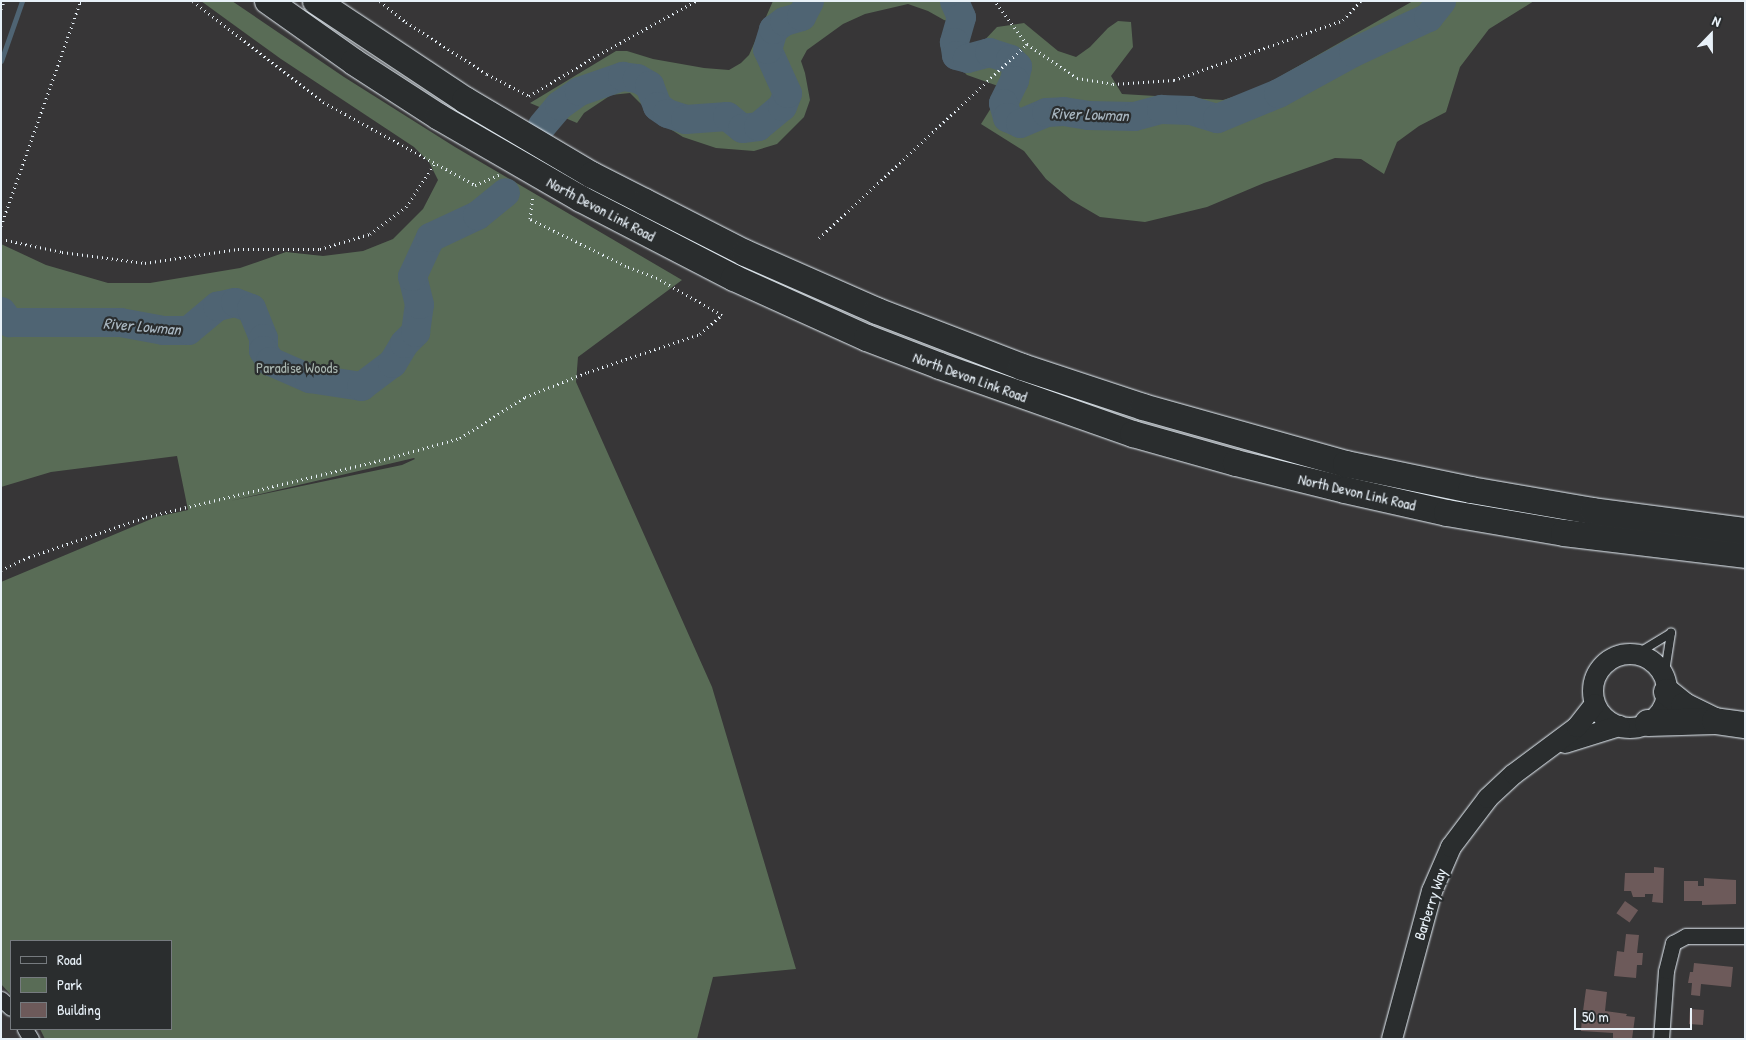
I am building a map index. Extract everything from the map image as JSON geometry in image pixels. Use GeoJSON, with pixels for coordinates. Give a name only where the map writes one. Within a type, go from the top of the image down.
{"type":"FeatureCollection","features":[{"type":"Feature","properties":{"kind":"highway","name":"North Devon Link Road"},"geometry":{"type":"LineString","coordinates":[[268,1],[354,62],[439,117],[590,204],[734,278],[867,338],[940,366],[1133,434],[1236,463],[1345,490],[1447,513],[1564,533],[1745,555]]}},
{"type":"Feature","properties":{"kind":"highway","name":"North Devon Link Road"},"geometry":{"type":"LineString","coordinates":[[316,1],[465,100],[592,175],[745,253],[860,303],[1022,367],[1142,408],[1346,464],[1471,490],[1593,511],[1745,531]]}},
{"type":"Feature","properties":{"kind":"highway"},"geometry":{"type":"LineString","coordinates":[[1665,685],[1684,706],[1715,721]]}},
{"type":"Feature","properties":{"kind":"highway"},"geometry":{"type":"LineString","coordinates":[[1648,723],[1715,721],[1745,725]]}},
{"type":"Feature","properties":{"kind":"street"},"geometry":{"type":"LineString","coordinates":[[1635,655],[1655,665],[1665,685],[1661,710],[1648,723],[1634,728],[1619,726],[1606,719],[1595,704],[1594,685],[1601,668],[1616,657],[1635,655]]}},
{"type":"Feature","properties":{"kind":"street","name":"Barberry Way"},"geometry":{"type":"LineString","coordinates":[[1392,1039],[1432,891],[1451,847],[1493,793],[1514,774],[1581,723],[1595,704]]}},
{"type":"Feature","properties":{"kind":"street","name":"Barberry Way"},"geometry":{"type":"LineString","coordinates":[[1549,749],[1619,726]]}},
{"type":"Feature","properties":{"kind":"street"},"geometry":{"type":"LineString","coordinates":[[1661,1039],[1666,971],[1673,943],[1686,936],[1745,936]]}},
{"type":"Feature","properties":{"kind":"lane"},"geometry":{"type":"LineString","coordinates":[[1635,655],[1671,633],[1665,685]]}},
{"type":"Feature","properties":{"kind":"path"},"geometry":{"type":"LineString","coordinates":[[1,9],[4,1]]}},
{"type":"Feature","properties":{"kind":"path"},"geometry":{"type":"LineString","coordinates":[[1,226],[80,3],[85,1]]}},
{"type":"Feature","properties":{"kind":"path"},"geometry":{"type":"LineString","coordinates":[[193,1],[323,102],[475,185],[501,174]]}},
{"type":"Feature","properties":{"kind":"path"},"geometry":{"type":"LineString","coordinates":[[380,1],[406,22],[487,74],[529,96],[598,55],[696,1]]}},
{"type":"Feature","properties":{"kind":"path"},"geometry":{"type":"LineString","coordinates":[[995,1],[1026,44],[1077,78],[1113,84],[1174,80],[1343,20],[1361,1]]}},
{"type":"Feature","properties":{"kind":"path"},"geometry":{"type":"LineString","coordinates":[[819,238],[1026,44]]}},
{"type":"Feature","properties":{"kind":"path"},"geometry":{"type":"LineString","coordinates":[[1,239],[62,252],[145,263],[238,249],[320,248],[370,234],[406,207],[435,163]]}},
{"type":"Feature","properties":{"kind":"path"},"geometry":{"type":"LineString","coordinates":[[1,570],[29,557],[146,517],[389,458],[460,438],[525,398],[588,372],[700,334],[722,315],[658,278],[626,266],[530,219],[533,194]]}},
{"type":"Feature","properties":{"kind":"green space","name":"Paradise Woods"},"geometry":{"type":"Polygon","coordinates":[[[201,1],[232,1],[344,77],[455,147],[682,280],[578,357],[576,382],[712,687],[796,969],[713,977],[697,1039],[45,1039],[40,1030],[172,1030],[172,940],[10,940],[10,994],[1,984],[1,582],[156,517],[188,510],[177,456],[51,472],[1,487],[1,244],[46,265],[108,283],[150,283],[240,268],[286,252],[323,256],[363,251],[393,239],[423,209],[438,180],[429,162],[414,147],[281,59],[201,1]],[[414,458],[230,501],[402,465],[415,459],[414,458]]]}},
{"type":"Feature","properties":{"kind":"green space"},"geometry":{"type":"Polygon","coordinates":[[[773,1],[967,1],[973,19],[970,26],[944,20],[928,11],[908,4],[865,14],[843,24],[807,50],[801,61],[810,100],[804,117],[777,144],[754,151],[716,148],[683,137],[659,122],[630,93],[611,95],[584,113],[577,123],[530,103],[616,51],[627,51],[653,59],[704,68],[729,70],[741,63],[749,55],[773,1]]]}},
{"type":"Feature","properties":{"kind":"green space"},"geometry":{"type":"Polygon","coordinates":[[[1413,1],[1534,1],[1489,29],[1460,67],[1446,112],[1419,126],[1397,142],[1384,174],[1361,159],[1335,158],[1264,183],[1207,207],[1145,222],[1100,217],[1071,200],[1046,179],[1024,151],[981,124],[996,100],[998,86],[967,75],[962,70],[979,46],[997,27],[1024,23],[1058,51],[1076,57],[1090,47],[1108,28],[1118,21],[1131,22],[1133,47],[1111,76],[1122,94],[1223,100],[1258,89],[1413,1]]]}},
{"type":"Feature","properties":{"kind":"building"},"geometry":{"type":"Polygon","coordinates":[[[1654,867],[1664,868],[1663,903],[1652,902],[1653,894],[1645,894],[1645,897],[1633,897],[1631,891],[1624,891],[1625,873],[1654,873],[1654,867]]]}},
{"type":"Feature","properties":{"kind":"building"},"geometry":{"type":"Polygon","coordinates":[[[1704,878],[1736,880],[1736,904],[1702,905],[1702,901],[1684,901],[1684,881],[1698,881],[1698,886],[1704,886],[1704,878]]]}},
{"type":"Feature","properties":{"kind":"building"},"geometry":{"type":"Polygon","coordinates":[[[1625,901],[1638,910],[1630,922],[1616,913],[1625,901]]]}},
{"type":"Feature","properties":{"kind":"building"},"geometry":{"type":"Polygon","coordinates":[[[1626,934],[1639,935],[1637,953],[1643,953],[1642,965],[1637,965],[1636,978],[1614,976],[1617,951],[1624,952],[1626,934]]]}},
{"type":"Feature","properties":{"kind":"building"},"geometry":{"type":"Polygon","coordinates":[[[1694,963],[1733,967],[1731,987],[1701,984],[1700,996],[1691,995],[1692,983],[1688,983],[1690,972],[1693,972],[1694,963]]]}},
{"type":"Feature","properties":{"kind":"building"},"geometry":{"type":"Polygon","coordinates":[[[1586,989],[1607,992],[1605,1011],[1635,1017],[1632,1039],[1613,1039],[1613,1033],[1581,1031],[1582,1017],[1589,1018],[1590,1013],[1594,1012],[1583,1011],[1586,989]]]}},
{"type":"Feature","properties":{"kind":"building"},"geometry":{"type":"Polygon","coordinates":[[[1690,1009],[1704,1010],[1703,1025],[1689,1024],[1690,1009]]]}},
{"type":"Feature","properties":{"kind":"waterway"},"geometry":{"type":"LineString","coordinates":[[1,61],[22,1]]}},
{"type":"Feature","properties":{"kind":"waterway","name":"River Lowman"},"geometry":{"type":"LineString","coordinates":[[542,125],[559,105],[579,91],[622,76],[637,78],[649,85],[657,106],[667,113],[685,119],[727,116],[742,128],[758,126],[782,106],[787,93],[767,49],[773,29],[784,21],[801,16],[809,1]]}},
{"type":"Feature","properties":{"kind":"waterway","name":"River Lowman"},"geometry":{"type":"LineString","coordinates":[[954,1],[961,17],[954,42],[956,55],[967,58],[989,52],[1010,59],[1017,66],[1014,80],[1003,103],[1007,117],[1020,123],[1046,112],[1063,111],[1088,115],[1134,116],[1161,109],[1190,110],[1217,118],[1278,93],[1353,52],[1428,17],[1441,1]]}},
{"type":"Feature","properties":{"kind":"waterway","name":"River Lowman"},"geometry":{"type":"LineString","coordinates":[[1,311],[9,322],[120,322],[163,330],[188,330],[217,306],[235,302],[251,308],[263,338],[263,350],[270,361],[309,378],[361,386],[392,363],[404,343],[415,332],[419,304],[412,276],[430,237],[477,215],[505,192]]}}]}
